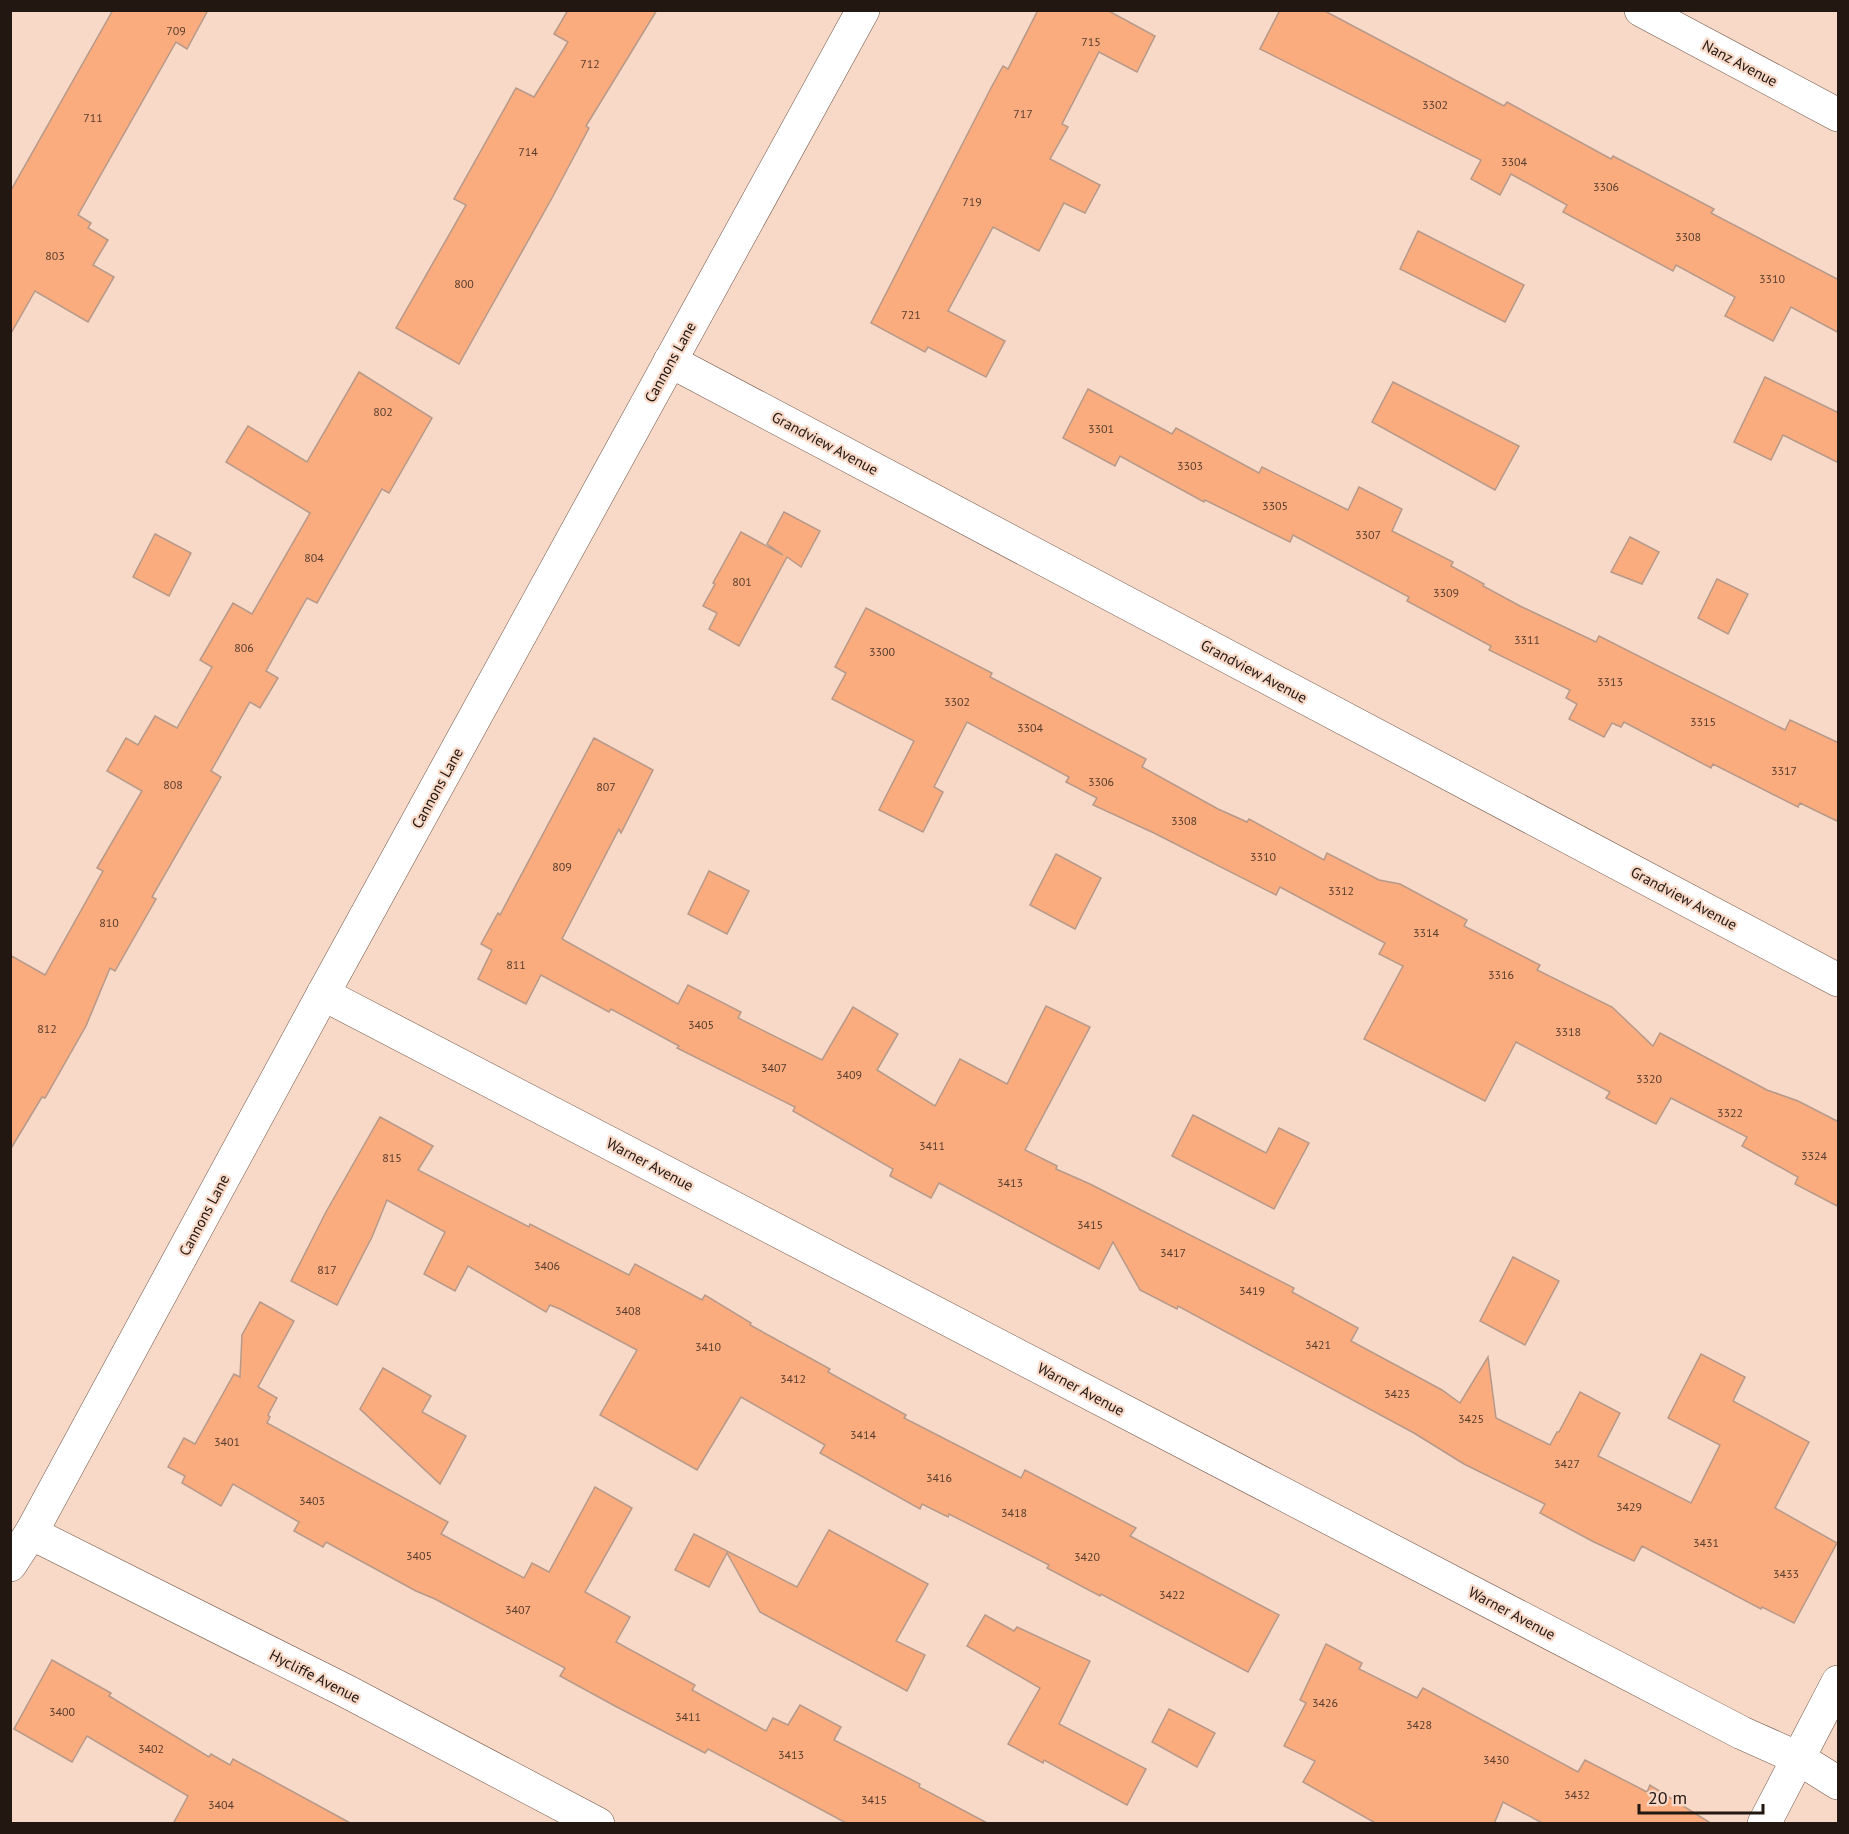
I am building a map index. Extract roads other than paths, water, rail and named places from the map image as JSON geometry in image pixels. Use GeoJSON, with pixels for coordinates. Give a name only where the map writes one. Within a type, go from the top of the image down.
{"type":"FeatureCollection","features":[{"type":"Feature","properties":{"kind":"street","name":"Cannons Lane"},"geometry":{"type":"LineString","coordinates":[[10,1566],[31,1533],[323,994],[863,10]]}},
{"type":"Feature","properties":{"kind":"street","name":"Nanz Avenue"},"geometry":{"type":"LineString","coordinates":[[1641,10],[1839,115]]}},
{"type":"Feature","properties":{"kind":"street","name":"Grandview Avenue"},"geometry":{"type":"LineString","coordinates":[[670,362],[1839,980]]}},
{"type":"Feature","properties":{"kind":"street","name":"Warner Avenue"},"geometry":{"type":"LineString","coordinates":[[323,994],[1721,1722],[1798,1758],[1839,1783]]}},
{"type":"Feature","properties":{"kind":"street","name":"Hycliffe Avenue"},"geometry":{"type":"LineString","coordinates":[[31,1533],[335,1686],[598,1824]]}},
{"type":"Feature","properties":{"kind":"street"},"geometry":{"type":"LineString","coordinates":[[1764,1824],[1839,1682]]}}]}
